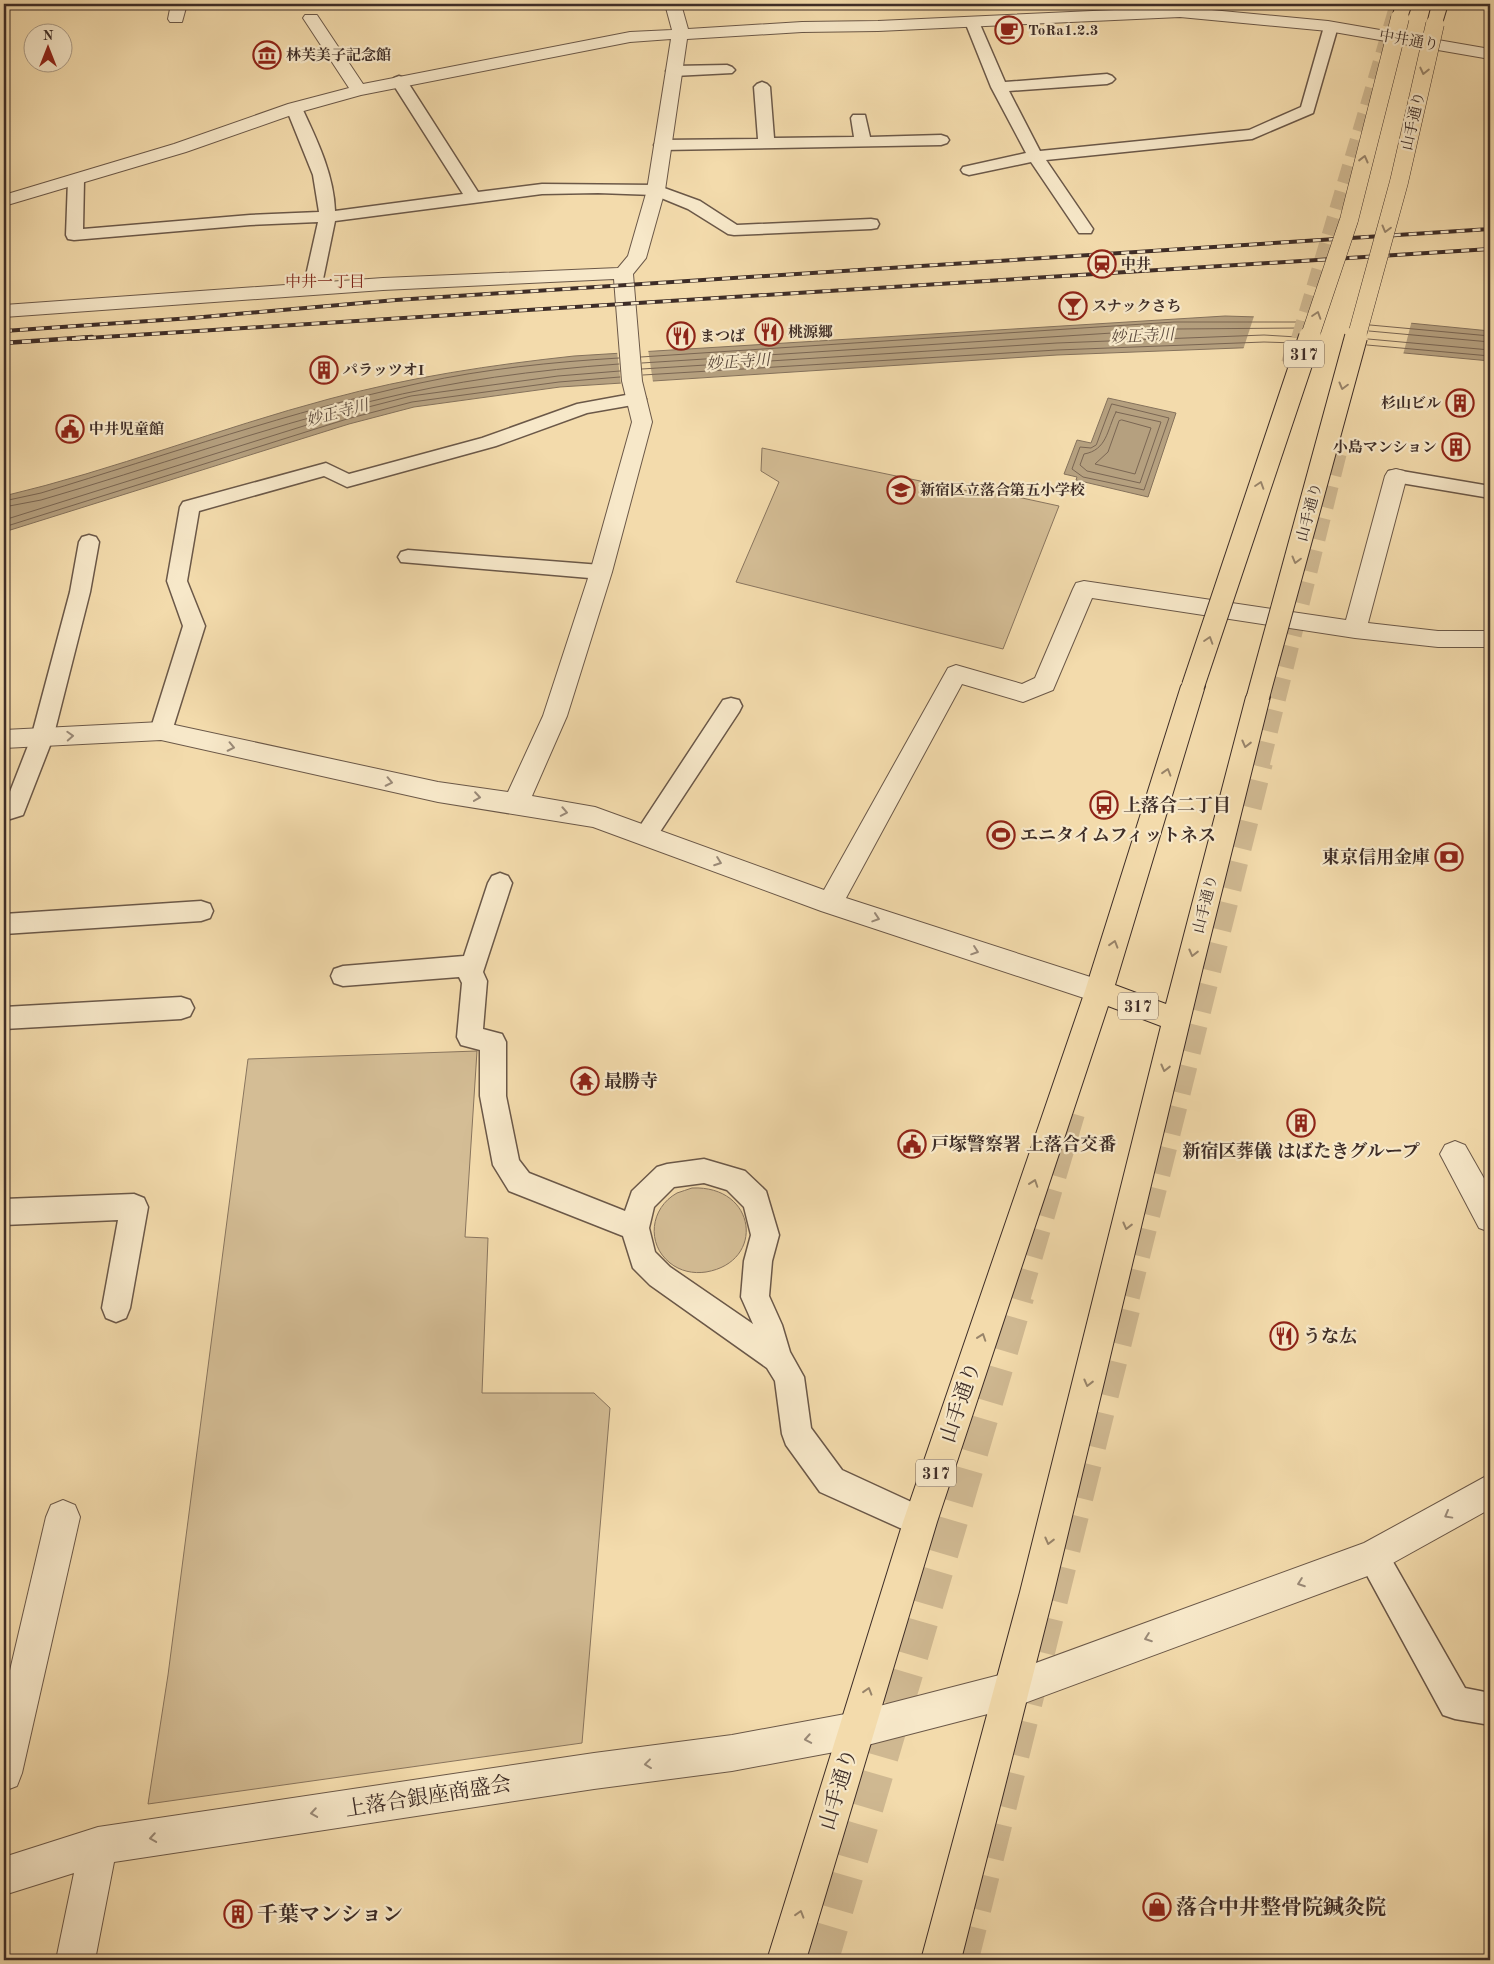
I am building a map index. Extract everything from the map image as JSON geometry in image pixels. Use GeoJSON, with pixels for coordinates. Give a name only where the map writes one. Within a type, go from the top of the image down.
{"type":"FeatureCollection","features":[{"type":"Feature","properties":{"kind":"main road","name":"山手通り"},"geometry":{"type":"LineString","coordinates":[[941,1960],[1037,1592],[1258,697],[1399,182],[1440,4]]}},
{"type":"Feature","properties":{"kind":"main road","name":"山手通り"},"geometry":{"type":"LineString","coordinates":[[786,1960],[920,1522],[1099,991],[1193,686],[1349,220],[1402,11]]}},
{"type":"Feature","properties":{"kind":"main road","name":"317"},"geometry":{"type":"LineString","coordinates":[[1099,991],[1177,1020]]}},
{"type":"Feature","properties":{"kind":"street"},"geometry":{"type":"LineString","coordinates":[[4,311],[312,289],[623,273],[637,258],[656,190],[680,33],[680,25],[673,4]]}},
{"type":"Feature","properties":{"kind":"street"},"geometry":{"type":"LineString","coordinates":[[1315,11],[1328,26]]}},
{"type":"Feature","properties":{"kind":"street","name":"中井通り"},"geometry":{"type":"LineString","coordinates":[[4,201],[180,148],[294,108],[358,90],[630,37],[680,33],[1180,12],[1328,26],[1490,54]]}},
{"type":"Feature","properties":{"kind":"street"},"geometry":{"type":"LineString","coordinates":[[311,18],[358,90]]}},
{"type":"Feature","properties":{"kind":"street"},"geometry":{"type":"LineString","coordinates":[[520,807],[555,716],[601,572],[642,422],[634,390],[629,352],[623,273]]}},
{"type":"Feature","properties":{"kind":"street"},"geometry":{"type":"LineString","coordinates":[[1355,630],[1396,476]]}},
{"type":"Feature","properties":{"kind":"street"},"geometry":{"type":"LineString","coordinates":[[830,903],[956,674],[1023,693],[1045,684],[1084,589],[1355,630],[1438,639],[1490,639]]}},
{"type":"Feature","properties":{"kind":"street"},"geometry":{"type":"LineString","coordinates":[[4,739],[161,731],[438,792],[520,807],[595,817],[830,903],[1099,991]]}},
{"type":"Feature","properties":{"kind":"street"},"geometry":{"type":"LineString","coordinates":[[1455,1154],[1490,1218]]}},
{"type":"Feature","properties":{"kind":"street","name":"上落合銀座商盛会"},"geometry":{"type":"LineString","coordinates":[[4,1876],[98,1846],[594,1771],[732,1753],[856,1730],[1011,1690],[1373,1557],[1490,1491]]}},
{"type":"Feature","properties":{"kind":"street"},"geometry":{"type":"LineString","coordinates":[[4,1772],[63,1517]]}},
{"type":"Feature","properties":{"kind":"street"},"geometry":{"type":"LineString","coordinates":[[76,1960],[98,1846]]}},
{"type":"Feature","properties":{"kind":"lane"},"geometry":{"type":"LineString","coordinates":[[972,22],[998,87],[1035,156],[1085,229]]}},
{"type":"Feature","properties":{"kind":"lane"},"geometry":{"type":"LineString","coordinates":[[969,170],[1035,156],[1252,134],[1308,110],[1330,30],[1328,26]]}},
{"type":"Feature","properties":{"kind":"lane"},"geometry":{"type":"LineString","coordinates":[[674,71],[727,70]]}},
{"type":"Feature","properties":{"kind":"lane"},"geometry":{"type":"LineString","coordinates":[[998,87],[1107,79]]}},
{"type":"Feature","properties":{"kind":"lane"},"geometry":{"type":"LineString","coordinates":[[399,81],[473,197]]}},
{"type":"Feature","properties":{"kind":"lane"},"geometry":{"type":"LineString","coordinates":[[762,87],[766,144]]}},
{"type":"Feature","properties":{"kind":"lane"},"geometry":{"type":"LineString","coordinates":[[294,108],[314,152],[328,217],[312,289]]}},
{"type":"Feature","properties":{"kind":"lane"},"geometry":{"type":"LineString","coordinates":[[859,118],[863,142]]}},
{"type":"Feature","properties":{"kind":"lane"},"geometry":{"type":"LineString","coordinates":[[662,146],[941,140]]}},
{"type":"Feature","properties":{"kind":"lane"},"geometry":{"type":"LineString","coordinates":[[76,180],[74,235],[250,220],[328,217],[542,189],[656,190],[694,205],[734,230],[872,224]]}},
{"type":"Feature","properties":{"kind":"lane"},"geometry":{"type":"LineString","coordinates":[[161,731],[194,626],[177,581],[190,507],[326,469],[346,481],[490,442],[634,390]]}},
{"type":"Feature","properties":{"kind":"lane"},"geometry":{"type":"LineString","coordinates":[[1396,476],[1490,492]]}},
{"type":"Feature","properties":{"kind":"lane"},"geometry":{"type":"LineString","coordinates":[[4,812],[15,809],[42,738],[80,592],[89,542]]}},
{"type":"Feature","properties":{"kind":"lane"},"geometry":{"type":"LineString","coordinates":[[408,557],[601,572]]}},
{"type":"Feature","properties":{"kind":"lane"},"geometry":{"type":"LineString","coordinates":[[646,835],[730,706]]}},
{"type":"Feature","properties":{"kind":"lane"},"geometry":{"type":"LineString","coordinates":[[343,976],[473,966],[500,883]]}},
{"type":"Feature","properties":{"kind":"lane"},"geometry":{"type":"LineString","coordinates":[[4,924],[201,911]]}},
{"type":"Feature","properties":{"kind":"lane"},"geometry":{"type":"LineString","coordinates":[[466,966],[475,981],[470,1036],[493,1042],[493,1096],[506,1166],[519,1182],[635,1228]]}},
{"type":"Feature","properties":{"kind":"lane"},"geometry":{"type":"LineString","coordinates":[[4,1018],[181,1008]]}},
{"type":"Feature","properties":{"kind":"lane"},"geometry":{"type":"LineString","coordinates":[[777,1358],[660,1276],[643,1259],[635,1228],[642,1200],[667,1176],[704,1171],[735,1180],[756,1200],[765,1235],[758,1261],[755,1297],[768,1325],[777,1358],[788,1378],[797,1434],[830,1481],[920,1522]]}},
{"type":"Feature","properties":{"kind":"lane"},"geometry":{"type":"LineString","coordinates":[[4,1212],[134,1207],[116,1308]]}},
{"type":"Feature","properties":{"kind":"lane"},"geometry":{"type":"LineString","coordinates":[[1373,1557],[1455,1703],[1490,1709]]}},
{"type":"Feature","properties":{"kind":"shaded area"},"geometry":{"type":"Polygon","coordinates":[[[762,448],[973,492],[976,488],[1059,506],[1003,649],[736,582],[779,482],[761,471],[762,448]]]}},
{"type":"Feature","properties":{"kind":"shaded area"},"geometry":{"type":"Polygon","coordinates":[[[477,1051],[465,1237],[488,1238],[482,1393],[594,1393],[610,1408],[582,1743],[148,1804],[168,1675],[248,1059],[477,1051]]]}},
{"type":"Feature","properties":{"kind":"shaded area"},"geometry":{"type":"Polygon","coordinates":[[[692,1188],[714,1190],[730,1198],[741,1211],[746,1225],[745,1240],[738,1254],[725,1265],[706,1272],[696,1273],[674,1266],[662,1255],[657,1246],[655,1236],[654,1226],[661,1208],[677,1193],[692,1188]]]}},
{"type":"Feature","properties":{"kind":"water","name":"妙正寺川"},"geometry":{"type":"Polygon","coordinates":[[[1225,316],[1389,321],[1490,331],[1490,361],[1383,351],[1264,347],[1057,355],[560,387],[414,407],[349,424],[4,532],[4,496],[126,462],[288,410],[359,391],[451,373],[512,363],[574,356],[1225,316]]]}},
{"type":"Feature","properties":{"kind":"water"},"geometry":{"type":"Polygon","coordinates":[[[1108,398],[1176,413],[1148,497],[1076,480],[1077,477],[1064,474],[1077,440],[1091,443],[1108,398]]]}},
{"type":"Feature","properties":{"kind":"pier"},"geometry":{"type":"Polygon","coordinates":[[[1255,313],[1412,320],[1403,355],[1243,350],[1255,313]]]}},
{"type":"Feature","properties":{"kind":"pier"},"geometry":{"type":"Polygon","coordinates":[[[648,349],[653,382],[621,385],[617,351],[648,349]]]}},
{"type":"Feature","properties":{"kind":"tunnel"},"geometry":{"type":"LineString","coordinates":[[1300,339],[1399,4]]}},
{"type":"Feature","properties":{"kind":"tunnel"},"geometry":{"type":"LineString","coordinates":[[1292,364],[1300,337]]}},
{"type":"Feature","properties":{"kind":"tunnel"},"geometry":{"type":"LineString","coordinates":[[1259,763],[1337,448]]}},
{"type":"Feature","properties":{"kind":"tunnel"},"geometry":{"type":"LineString","coordinates":[[1126,1296],[1259,762]]}},
{"type":"Feature","properties":{"kind":"tunnel"},"geometry":{"type":"LineString","coordinates":[[1017,1296],[1071,1113]]}},
{"type":"Feature","properties":{"kind":"tunnel"},"geometry":{"type":"LineString","coordinates":[[821,1960],[1017,1295]]}},
{"type":"Feature","properties":{"kind":"tunnel"},"geometry":{"type":"LineString","coordinates":[[961,1960],[1126,1295]]}},
{"type":"Feature","properties":{"kind":"railway"},"geometry":{"type":"LineString","coordinates":[[4,331],[192,318],[396,300],[1490,229]]}},
{"type":"Feature","properties":{"kind":"railway"},"geometry":{"type":"LineString","coordinates":[[72,339],[1490,249]]}},
{"type":"Feature","properties":{"kind":"railway"},"geometry":{"type":"LineString","coordinates":[[4,343],[92,337]]}},
{"type":"Feature","properties":{"kind":"place","name":"ToRa1.2.3"},"geometry":{"type":"Point","coordinates":[1009,30]}},
{"type":"Feature","properties":{"kind":"place","name":"林芙美子記念館"},"geometry":{"type":"Point","coordinates":[267,55]}},
{"type":"Feature","properties":{"kind":"place","name":"中井"},"geometry":{"type":"Point","coordinates":[1102,264]}},
{"type":"Feature","properties":{"kind":"place","name":"スナックさち"},"geometry":{"type":"Point","coordinates":[1073,306]}},
{"type":"Feature","properties":{"kind":"place","name":"桃源郷"},"geometry":{"type":"Point","coordinates":[769,332]}},
{"type":"Feature","properties":{"kind":"place","name":"まつば"},"geometry":{"type":"Point","coordinates":[681,336]}},
{"type":"Feature","properties":{"kind":"place","name":"パラッツオI"},"geometry":{"type":"Point","coordinates":[324,370]}},
{"type":"Feature","properties":{"kind":"place","name":"杉山ビル"},"geometry":{"type":"Point","coordinates":[1460,403]}},
{"type":"Feature","properties":{"kind":"place","name":"中井児童館"},"geometry":{"type":"Point","coordinates":[70,429]}},
{"type":"Feature","properties":{"kind":"place","name":"小島マンション"},"geometry":{"type":"Point","coordinates":[1456,447]}},
{"type":"Feature","properties":{"kind":"place","name":"新宿区立落合第五小学校"},"geometry":{"type":"Point","coordinates":[901,490]}},
{"type":"Feature","properties":{"kind":"place","name":"上落合二丁目"},"geometry":{"type":"Point","coordinates":[1104,805]}},
{"type":"Feature","properties":{"kind":"place","name":"エニタイムフィットネス"},"geometry":{"type":"Point","coordinates":[1001,835]}},
{"type":"Feature","properties":{"kind":"place","name":"東京信用金庫"},"geometry":{"type":"Point","coordinates":[1449,857]}},
{"type":"Feature","properties":{"kind":"place","name":"最勝寺"},"geometry":{"type":"Point","coordinates":[585,1081]}},
{"type":"Feature","properties":{"kind":"place","name":"新宿区葬儀 はばたきグループ"},"geometry":{"type":"Point","coordinates":[1301,1123]}},
{"type":"Feature","properties":{"kind":"place","name":"戸塚警察署 上落合交番"},"geometry":{"type":"Point","coordinates":[912,1144]}},
{"type":"Feature","properties":{"kind":"place","name":"うな厷"},"geometry":{"type":"Point","coordinates":[1284,1336]}},
{"type":"Feature","properties":{"kind":"place","name":"落合中井整骨院鍼灸院"},"geometry":{"type":"Point","coordinates":[1157,1907]}},
{"type":"Feature","properties":{"kind":"place","name":"千葉マンション"},"geometry":{"type":"Point","coordinates":[238,1914]}},
{"type":"Feature","properties":{"kind":"district","name":"中井一丁目"},"geometry":{"type":"Point","coordinates":[325,281]}}]}
